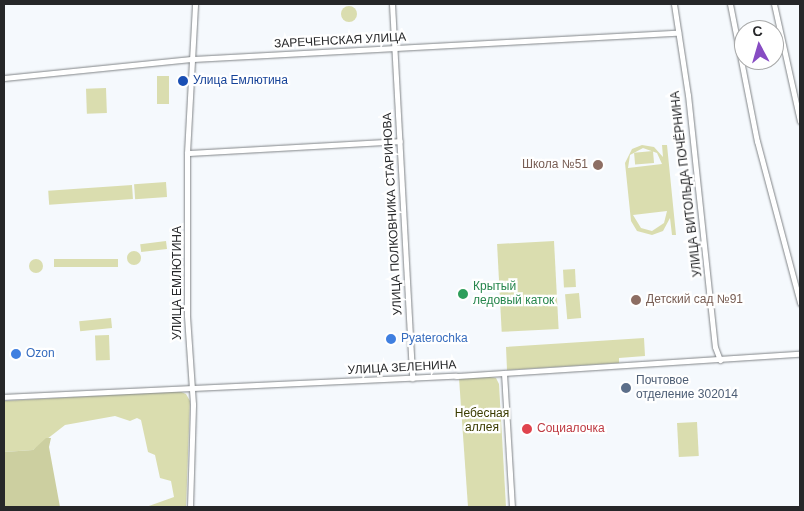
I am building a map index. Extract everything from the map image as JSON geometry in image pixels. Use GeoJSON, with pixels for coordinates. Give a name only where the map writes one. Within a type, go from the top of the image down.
{"type":"FeatureCollection","features":[{"type":"Feature","properties":{"kind":"street","name":"УЛИЦА ЕМЛЮТИНА"},"geometry":{"type":"LineString","coordinates":[[190,507],[193,404],[190,387],[187,153],[195,4]]}},
{"type":"Feature","properties":{"kind":"street","name":"УЛИЦА ПОЛКОВНИКА СТАРИНОВА"},"geometry":{"type":"LineString","coordinates":[[392,4],[412,378]]}},
{"type":"Feature","properties":{"kind":"street","name":"УЛИЦА ВИТОЛЬДА ПОЧЁРНИНА"},"geometry":{"type":"LineString","coordinates":[[674,4],[688,95],[715,347],[720,360]]}},
{"type":"Feature","properties":{"kind":"street"},"geometry":{"type":"LineString","coordinates":[[730,4],[757,141],[800,303]]}},
{"type":"Feature","properties":{"kind":"street"},"geometry":{"type":"LineString","coordinates":[[774,4],[800,121]]}},
{"type":"Feature","properties":{"kind":"street","name":"ЗАРЕЧЕНСКАЯ УЛИЦА"},"geometry":{"type":"LineString","coordinates":[[4,78],[191,59],[678,33]]}},
{"type":"Feature","properties":{"kind":"street"},"geometry":{"type":"LineString","coordinates":[[187,153],[400,140]]}},
{"type":"Feature","properties":{"kind":"street","name":"УЛИЦА ЗЕЛЕНИНА"},"geometry":{"type":"LineString","coordinates":[[4,396],[412,378],[800,354]]}},
{"type":"Feature","properties":{"kind":"street"},"geometry":{"type":"LineString","coordinates":[[504,373],[512,507]]}},
{"type":"Feature","properties":{"kind":"green space"},"geometry":{"type":"Polygon","coordinates":[[[349,6],[357,14],[349,22],[341,14],[349,6]]]}},
{"type":"Feature","properties":{"kind":"green space"},"geometry":{"type":"Polygon","coordinates":[[[157,76],[169,76],[169,104],[157,104],[157,76]]]}},
{"type":"Feature","properties":{"kind":"green space"},"geometry":{"type":"Polygon","coordinates":[[[106,88],[107,113],[87,114],[86,89],[106,88]]]}},
{"type":"Feature","properties":{"kind":"green space"},"geometry":{"type":"Polygon","coordinates":[[[642,145],[654,147],[663,157],[662,145],[667,145],[676,235],[672,235],[670,218],[663,231],[652,235],[637,231],[631,221],[625,163],[632,149],[642,145]],[[643,148],[630,155],[628,168],[662,164],[657,153],[643,148]],[[667,211],[633,215],[641,228],[652,231],[664,223],[667,211]]]}},
{"type":"Feature","properties":{"kind":"green space"},"geometry":{"type":"Polygon","coordinates":[[[653,151],[654,163],[635,165],[634,153],[653,151]]]}},
{"type":"Feature","properties":{"kind":"green space"},"geometry":{"type":"Polygon","coordinates":[[[166,182],[167,197],[135,199],[134,184],[166,182]]]}},
{"type":"Feature","properties":{"kind":"green space"},"geometry":{"type":"Polygon","coordinates":[[[132,185],[133,199],[49,205],[48,191],[132,185]]]}},
{"type":"Feature","properties":{"kind":"green space"},"geometry":{"type":"Polygon","coordinates":[[[166,241],[167,249],[141,252],[140,244],[166,241]]]}},
{"type":"Feature","properties":{"kind":"green space"},"geometry":{"type":"Polygon","coordinates":[[[554,241],[559,329],[502,332],[497,244],[554,241]]]}},
{"type":"Feature","properties":{"kind":"green space"},"geometry":{"type":"Polygon","coordinates":[[[131,251],[137,251],[141,258],[137,265],[131,265],[127,261],[127,255],[131,251]]]}},
{"type":"Feature","properties":{"kind":"green space"},"geometry":{"type":"Polygon","coordinates":[[[36,259],[41,261],[43,266],[41,271],[36,273],[31,271],[29,266],[31,261],[36,259]]]}},
{"type":"Feature","properties":{"kind":"green space"},"geometry":{"type":"Polygon","coordinates":[[[54,259],[118,259],[118,267],[54,267],[54,259]]]}},
{"type":"Feature","properties":{"kind":"green space"},"geometry":{"type":"Polygon","coordinates":[[[575,269],[576,287],[564,288],[563,270],[575,269]]]}},
{"type":"Feature","properties":{"kind":"green space"},"geometry":{"type":"Polygon","coordinates":[[[579,293],[581,318],[567,319],[565,294],[579,293]]]}},
{"type":"Feature","properties":{"kind":"green space"},"geometry":{"type":"Polygon","coordinates":[[[111,318],[112,328],[80,331],[79,321],[111,318]]]}},
{"type":"Feature","properties":{"kind":"green space"},"geometry":{"type":"Polygon","coordinates":[[[95,335],[109,335],[110,360],[96,360],[95,335]]]}},
{"type":"Feature","properties":{"kind":"green space"},"geometry":{"type":"Polygon","coordinates":[[[644,338],[645,356],[619,358],[619,363],[507,370],[506,347],[644,338]]]}},
{"type":"Feature","properties":{"kind":"green space","name":"Небесная аллея"},"geometry":{"type":"Polygon","coordinates":[[[459,378],[496,378],[499,384],[506,507],[468,507],[459,378]]]}},
{"type":"Feature","properties":{"kind":"green space"},"geometry":{"type":"Polygon","coordinates":[[[179,391],[186,394],[190,401],[186,507],[146,507],[174,497],[171,481],[160,478],[155,455],[148,452],[141,420],[137,418],[130,421],[115,416],[65,425],[33,450],[4,452],[4,401],[179,391]]]}},
{"type":"Feature","properties":{"kind":"green space"},"geometry":{"type":"Polygon","coordinates":[[[697,422],[699,456],[679,457],[677,423],[697,422]]]}},
{"type":"Feature","properties":{"kind":"green space"},"geometry":{"type":"Polygon","coordinates":[[[46,438],[51,438],[49,447],[60,507],[4,507],[4,452],[33,450],[46,438]]]}},
{"type":"Feature","properties":{"kind":"place","name":"Улица Емлютина"},"geometry":{"type":"Point","coordinates":[183,81]}},
{"type":"Feature","properties":{"kind":"place","name":"Школа №51"},"geometry":{"type":"Point","coordinates":[598,165]}},
{"type":"Feature","properties":{"kind":"place","name":"Крытый ледовый каток"},"geometry":{"type":"Point","coordinates":[463,294]}},
{"type":"Feature","properties":{"kind":"place","name":"Детский сад №91"},"geometry":{"type":"Point","coordinates":[636,300]}},
{"type":"Feature","properties":{"kind":"place","name":"Pyaterochka"},"geometry":{"type":"Point","coordinates":[391,339]}},
{"type":"Feature","properties":{"kind":"place","name":"Ozon"},"geometry":{"type":"Point","coordinates":[16,354]}},
{"type":"Feature","properties":{"kind":"place","name":"Почтовое отделение 302014"},"geometry":{"type":"Point","coordinates":[626,388]}},
{"type":"Feature","properties":{"kind":"place","name":"Социалочка"},"geometry":{"type":"Point","coordinates":[527,429]}}]}
